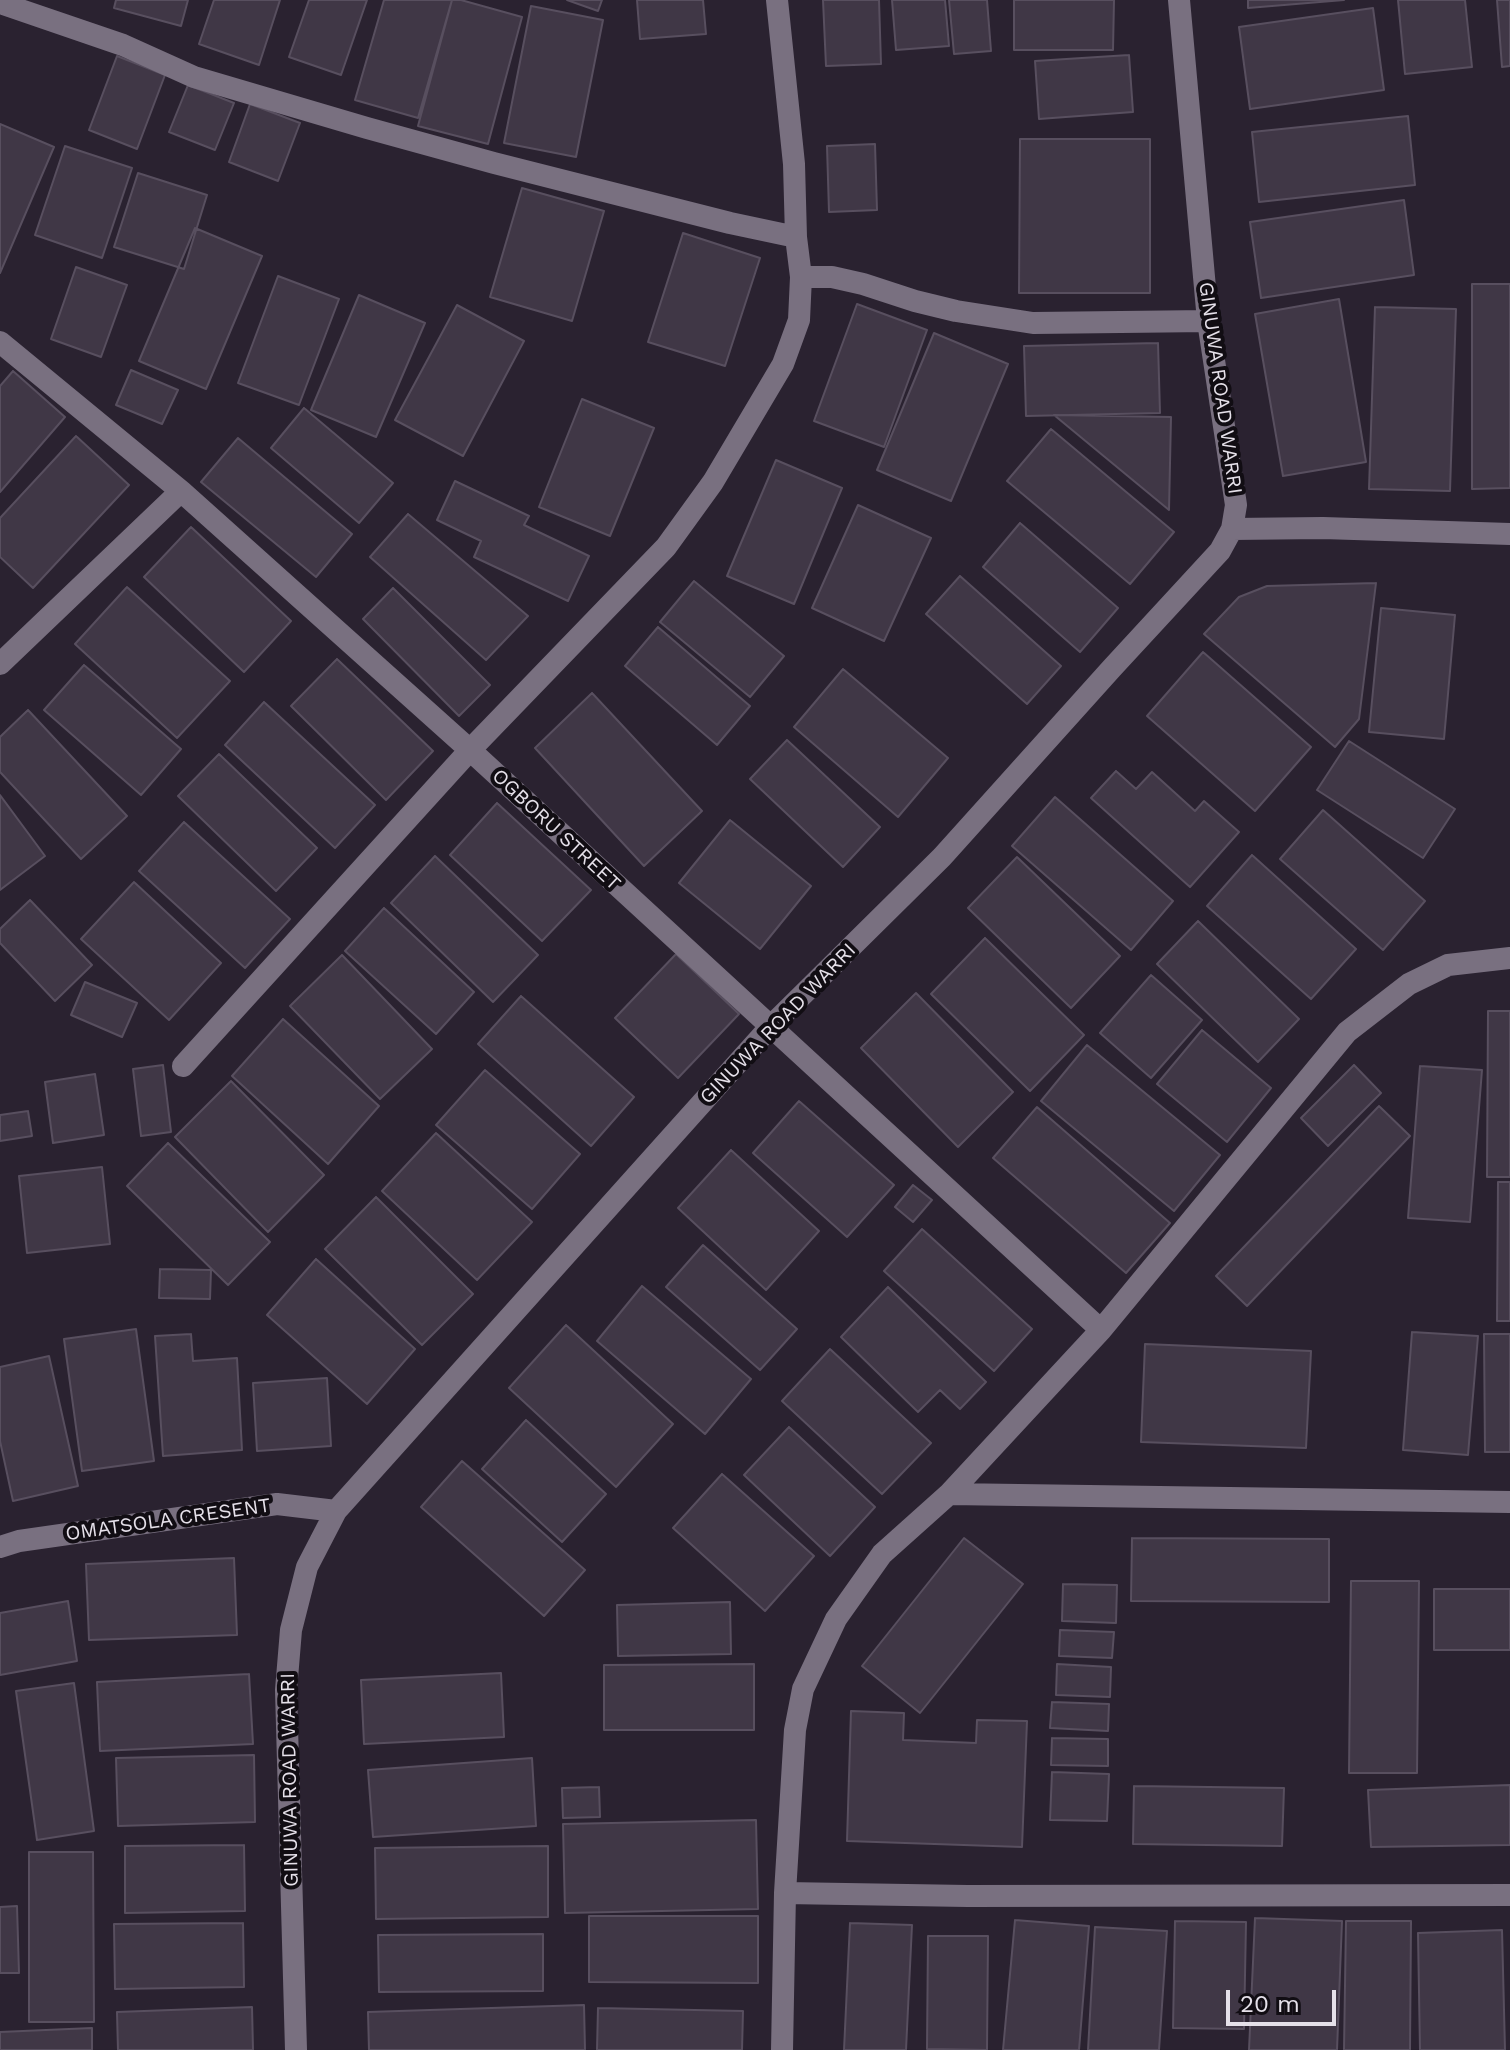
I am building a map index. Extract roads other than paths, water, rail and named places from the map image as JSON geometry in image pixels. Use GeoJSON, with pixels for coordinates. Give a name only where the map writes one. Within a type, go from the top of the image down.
{"type":"FeatureCollection","features":[{"type":"Feature","properties":{"kind":"street"},"geometry":{"type":"LineString","coordinates":[[183,1066],[470,750],[666,547],[713,482],[783,364],[799,320],[801,277],[796,237],[794,164],[777,0]]}},
{"type":"Feature","properties":{"kind":"street","name":"GINUWA ROAD WARRI"},"geometry":{"type":"LineString","coordinates":[[296,2050],[286,1690],[291,1630],[307,1567],[336,1511],[770,1027],[942,857],[1220,551],[1232,529],[1236,505],[1208,321],[1179,0]]}},
{"type":"Feature","properties":{"kind":"street"},"geometry":{"type":"LineString","coordinates":[[3,4],[123,45],[194,77],[338,120],[538,174],[796,237]]}},
{"type":"Feature","properties":{"kind":"street"},"geometry":{"type":"LineString","coordinates":[[801,277],[832,277],[956,311],[1033,323],[1208,321]]}},
{"type":"Feature","properties":{"kind":"street","name":"OGBORU STREET"},"geometry":{"type":"LineString","coordinates":[[0,342],[181,491],[470,750],[1101,1330]]}},
{"type":"Feature","properties":{"kind":"street"},"geometry":{"type":"LineString","coordinates":[[0,664],[181,491]]}},
{"type":"Feature","properties":{"kind":"street"},"geometry":{"type":"LineString","coordinates":[[1232,529],[1323,528],[1510,534]]}},
{"type":"Feature","properties":{"kind":"street"},"geometry":{"type":"LineString","coordinates":[[782,2050],[785,1893],[795,1730],[803,1689],[836,1619],[882,1554],[949,1494],[1101,1330],[1347,1032],[1409,984],[1448,965],[1510,958]]}},
{"type":"Feature","properties":{"kind":"street"},"geometry":{"type":"LineString","coordinates":[[949,1494],[1510,1502]]}},
{"type":"Feature","properties":{"kind":"street","name":"OMATSOLA CRESENT"},"geometry":{"type":"LineString","coordinates":[[0,1547],[19,1541],[277,1504],[336,1511]]}},
{"type":"Feature","properties":{"kind":"street"},"geometry":{"type":"LineString","coordinates":[[785,1893],[968,1896],[1510,1895]]}}]}
